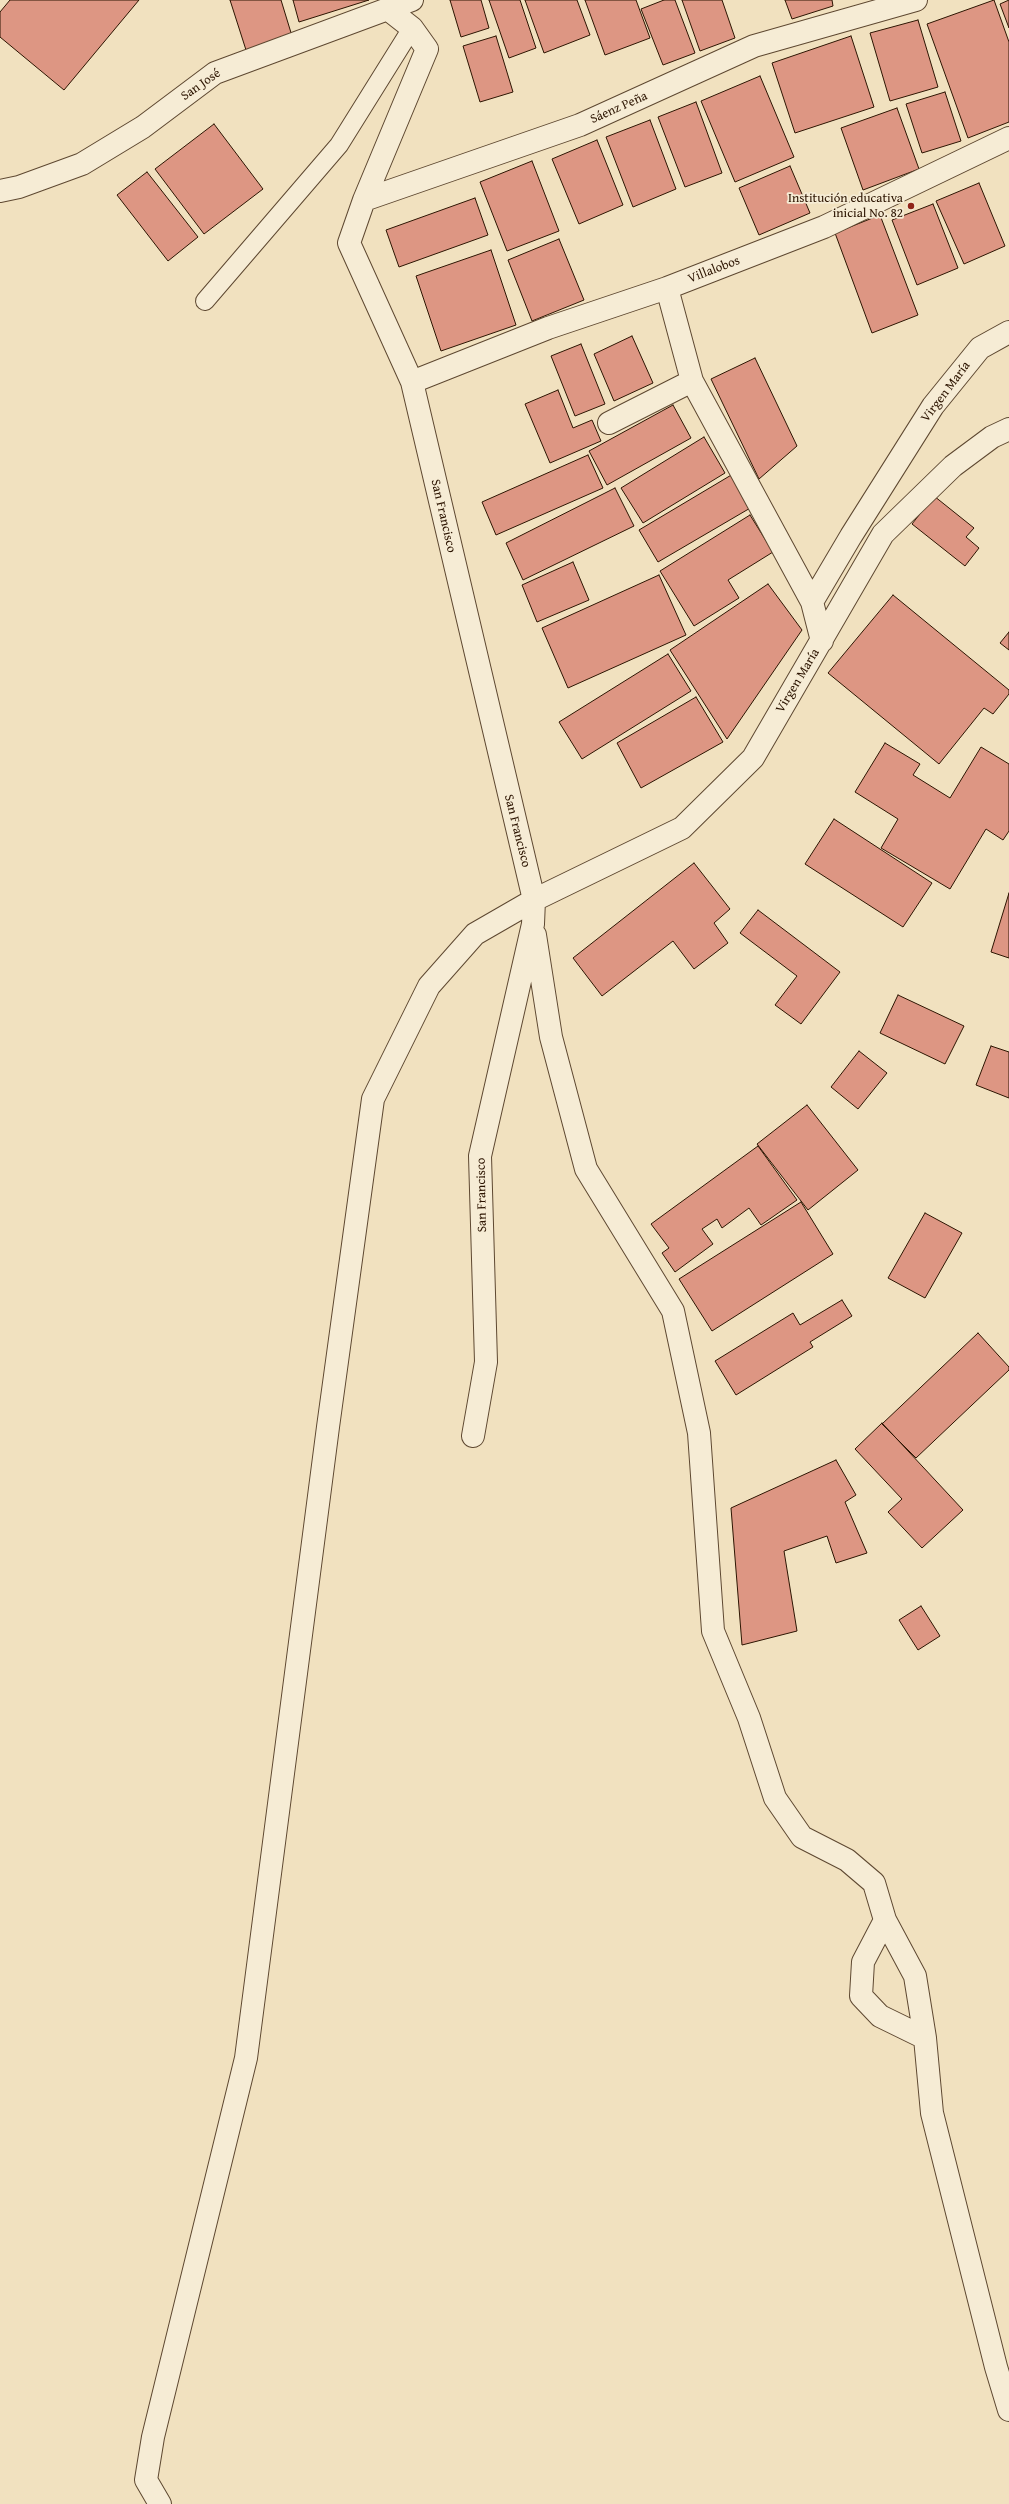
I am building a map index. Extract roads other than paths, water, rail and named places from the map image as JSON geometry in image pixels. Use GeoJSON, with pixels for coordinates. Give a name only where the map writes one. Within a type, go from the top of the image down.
{"type":"FeatureCollection","features":[{"type":"Feature","properties":{"kind":"street"},"geometry":{"type":"LineString","coordinates":[[364,200],[427,49],[412,28],[390,10],[413,0]]}},
{"type":"Feature","properties":{"kind":"street","name":"San José"},"geometry":{"type":"LineString","coordinates":[[0,191],[19,187],[82,164],[143,128],[215,73],[413,0]]}},
{"type":"Feature","properties":{"kind":"street","name":"Sáenz Peña"},"geometry":{"type":"LineString","coordinates":[[364,200],[580,125],[754,46],[916,0]]}},
{"type":"Feature","properties":{"kind":"street","name":"Villalobos"},"geometry":{"type":"LineString","coordinates":[[412,382],[548,328],[667,288],[824,227],[1009,138]]}},
{"type":"Feature","properties":{"kind":"street","name":"San Francisco"},"geometry":{"type":"LineString","coordinates":[[364,200],[349,243],[412,382],[534,900],[533,924],[480,1156],[486,1362],[472,1436]]}},
{"type":"Feature","properties":{"kind":"street"},"geometry":{"type":"LineString","coordinates":[[667,288],[692,381],[812,602]]}},
{"type":"Feature","properties":{"kind":"street","name":"Virgen María"},"geometry":{"type":"LineString","coordinates":[[160,2504],[146,2480],[153,2437],[246,2058],[328,1426],[373,1099],[429,986],[475,934],[534,900],[682,828],[753,758],[822,641],[812,602],[851,536],[933,406],[980,348],[1009,332]]}},
{"type":"Feature","properties":{"kind":"street"},"geometry":{"type":"LineString","coordinates":[[609,423],[692,381]]}},
{"type":"Feature","properties":{"kind":"street"},"geometry":{"type":"LineString","coordinates":[[822,641],[883,534],[953,466],[992,437],[1009,429]]}},
{"type":"Feature","properties":{"kind":"street"},"geometry":{"type":"LineString","coordinates":[[533,924],[551,1037],[586,1169],[673,1311],[699,1433],[713,1630],[749,1718],[775,1798],[802,1837],[847,1860],[874,1883],[885,1920],[915,1976],[924,2038],[932,2113],[996,2367],[1009,2410]]}},
{"type":"Feature","properties":{"kind":"street"},"geometry":{"type":"LineString","coordinates":[[885,1920],[863,1962],[862,1996],[880,2016],[924,2038]]}},
{"type":"Feature","properties":{"kind":"lane"},"geometry":{"type":"LineString","coordinates":[[205,301],[339,145],[412,28]]}},
{"type":"Feature","properties":{"kind":"place","name":"Institución educativa inicial No. 82"},"geometry":{"type":"Point","coordinates":[911,206]}}]}
